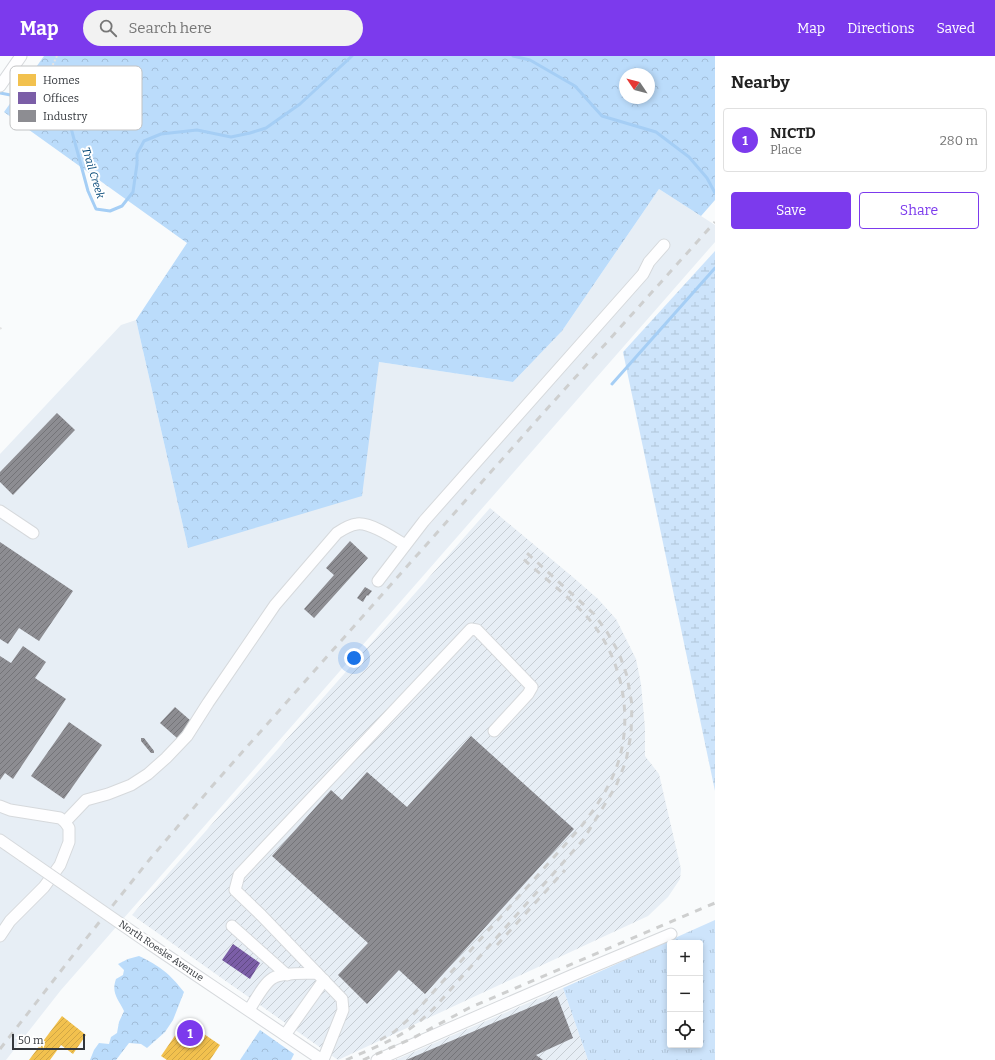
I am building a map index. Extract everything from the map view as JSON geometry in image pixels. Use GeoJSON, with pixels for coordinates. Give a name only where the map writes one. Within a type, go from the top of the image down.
{"type":"FeatureCollection","features":[{"type":"Feature","properties":{"kind":"street"},"geometry":{"type":"LineString","coordinates":[[14,66],[20,57]]}},
{"type":"Feature","properties":{"kind":"street"},"geometry":{"type":"LineString","coordinates":[[0,86],[10,72]]}},
{"type":"Feature","properties":{"kind":"street"},"geometry":{"type":"LineString","coordinates":[[378,581],[424,521],[644,274],[649,262],[664,244]]}},
{"type":"Feature","properties":{"kind":"street"},"geometry":{"type":"LineString","coordinates":[[0,511],[33,533]]}},
{"type":"Feature","properties":{"kind":"street"},"geometry":{"type":"LineString","coordinates":[[65,822],[86,800],[108,794],[131,785],[148,774],[177,747],[187,736],[275,605],[337,533],[346,527],[358,524],[367,524],[405,545]]}},
{"type":"Feature","properties":{"kind":"street"},"geometry":{"type":"LineString","coordinates":[[323,1060],[343,1010],[342,1000],[261,915],[235,890],[239,875],[471,629],[477,630],[532,687],[528,694],[494,731]]}},
{"type":"Feature","properties":{"kind":"street"},"geometry":{"type":"LineString","coordinates":[[0,806],[10,810],[60,818],[69,828],[69,842],[60,865],[44,887],[10,921],[0,936]]}},
{"type":"Feature","properties":{"kind":"street","name":"North Roeske Avenue"},"geometry":{"type":"LineString","coordinates":[[0,840],[150,944],[323,1060]]}},
{"type":"Feature","properties":{"kind":"street"},"geometry":{"type":"LineString","coordinates":[[232,926],[286,975]]}},
{"type":"Feature","properties":{"kind":"street"},"geometry":{"type":"LineString","coordinates":[[378,1060],[671,934]]}},
{"type":"Feature","properties":{"kind":"street"},"geometry":{"type":"LineString","coordinates":[[249,1010],[268,982],[274,977],[286,975],[320,977]]}},
{"type":"Feature","properties":{"kind":"street"},"geometry":{"type":"LineString","coordinates":[[285,1035],[320,977]]}},
{"type":"Feature","properties":{"kind":"path"},"geometry":{"type":"LineString","coordinates":[[52,66],[57,56]]}},
{"type":"Feature","properties":{"kind":"shaded area"},"geometry":{"type":"Polygon","coordinates":[[[659,189],[715,225],[715,242],[61,990],[6,1060],[0,1060],[0,454],[121,325],[136,320],[188,548],[379,362],[513,382],[562,331],[659,189]]]}},
{"type":"Feature","properties":{"kind":"shaded area"},"geometry":{"type":"Polygon","coordinates":[[[490,508],[598,599],[616,619],[636,659],[641,684],[645,728],[645,756],[659,774],[681,869],[680,879],[668,897],[648,916],[338,1060],[132,915],[490,508]]]}},
{"type":"Feature","properties":{"kind":"shaded area"},"geometry":{"type":"Polygon","coordinates":[[[563,988],[588,1060],[395,1060],[563,988]]]}},
{"type":"Feature","properties":{"kind":"green space"},"geometry":{"type":"Polygon","coordinates":[[[44,56],[715,56],[715,200],[701,216],[659,189],[562,331],[513,382],[379,362],[362,496],[188,548],[136,320],[187,243],[29,130],[142,130],[142,66],[37,66],[44,56]]]}},
{"type":"Feature","properties":{"kind":"green space"},"geometry":{"type":"Polygon","coordinates":[[[10,104],[10,116],[4,112],[10,104]]]}},
{"type":"Feature","properties":{"kind":"green space"},"geometry":{"type":"Polygon","coordinates":[[[715,251],[715,791],[623,352],[715,251]]]}},
{"type":"Feature","properties":{"kind":"green space"},"geometry":{"type":"Polygon","coordinates":[[[715,920],[715,1060],[588,1060],[563,988],[667,941],[667,1048],[703,1048],[703,940],[670,940],[715,920]]]}},
{"type":"Feature","properties":{"kind":"green space"},"geometry":{"type":"Polygon","coordinates":[[[139,956],[153,963],[164,971],[184,992],[173,1020],[165,1032],[147,1048],[141,1044],[129,1043],[116,1060],[90,1060],[99,1043],[109,1044],[111,1037],[117,1033],[119,1022],[124,1011],[114,988],[116,979],[123,975],[124,970],[118,964],[139,956]]]}},
{"type":"Feature","properties":{"kind":"green space"},"geometry":{"type":"Polygon","coordinates":[[[260,1030],[294,1054],[291,1060],[240,1060],[260,1030]]]}},
{"type":"Feature","properties":{"kind":"building: Homes"},"geometry":{"type":"Polygon","coordinates":[[[62,1016],[86,1035],[73,1054],[61,1045],[50,1060],[29,1060],[62,1016]]]}},
{"type":"Feature","properties":{"kind":"building: Homes"},"geometry":{"type":"Polygon","coordinates":[[[185,1021],[220,1045],[210,1060],[167,1060],[161,1056],[185,1021]]]}},
{"type":"Feature","properties":{"kind":"building: Offices"},"geometry":{"type":"Polygon","coordinates":[[[233,944],[260,963],[250,979],[222,960],[233,944]]]}},
{"type":"Feature","properties":{"kind":"building: Industry"},"geometry":{"type":"Polygon","coordinates":[[[57,413],[75,430],[13,495],[0,482],[0,472],[57,413]]]}},
{"type":"Feature","properties":{"kind":"building: Industry"},"geometry":{"type":"Polygon","coordinates":[[[350,541],[368,558],[314,618],[304,609],[334,575],[326,568],[350,541]]]}},
{"type":"Feature","properties":{"kind":"building: Industry"},"geometry":{"type":"Polygon","coordinates":[[[0,542],[73,591],[39,641],[19,628],[8,644],[0,639],[0,542]]]}},
{"type":"Feature","properties":{"kind":"building: Industry"},"geometry":{"type":"Polygon","coordinates":[[[365,587],[372,591],[368,596],[367,595],[363,602],[357,598],[365,587]]]}},
{"type":"Feature","properties":{"kind":"building: Industry"},"geometry":{"type":"Polygon","coordinates":[[[23,646],[46,662],[35,678],[66,699],[13,779],[5,773],[0,780],[0,656],[11,663],[23,646]]]}},
{"type":"Feature","properties":{"kind":"building: Industry"},"geometry":{"type":"Polygon","coordinates":[[[175,707],[191,721],[177,738],[160,723],[175,707]]]}},
{"type":"Feature","properties":{"kind":"building: Industry"},"geometry":{"type":"Polygon","coordinates":[[[69,722],[102,745],[64,799],[31,776],[69,722]]]}},
{"type":"Feature","properties":{"kind":"building: Industry"},"geometry":{"type":"Polygon","coordinates":[[[471,736],[574,829],[425,994],[399,970],[367,1004],[338,975],[368,943],[272,856],[331,790],[342,800],[367,772],[407,807],[471,736]]]}},
{"type":"Feature","properties":{"kind":"building: Industry"},"geometry":{"type":"Polygon","coordinates":[[[141,738],[144,738],[154,753],[151,753],[141,741],[141,738]]]}},
{"type":"Feature","properties":{"kind":"building: Industry"},"geometry":{"type":"Polygon","coordinates":[[[557,996],[573,1038],[536,1055],[543,1060],[406,1060],[557,996]]]}},
{"type":"Feature","properties":{"kind":"waterway","name":"Trail Creek"},"geometry":{"type":"LineString","coordinates":[[72,130],[88,191],[96,209],[110,211],[122,206],[133,192],[137,154],[144,141],[161,134],[197,130],[231,137],[266,128],[300,104],[352,56]]}},
{"type":"Feature","properties":{"kind":"waterway","name":"Trail Creek"},"geometry":{"type":"LineString","coordinates":[[513,56],[530,60],[575,86],[602,116],[656,132],[689,157],[707,178],[715,193]]}},
{"type":"Feature","properties":{"kind":"waterway","name":"Trail Creek"},"geometry":{"type":"LineString","coordinates":[[0,93],[10,95]]}},
{"type":"Feature","properties":{"kind":"waterway"},"geometry":{"type":"LineString","coordinates":[[612,384],[715,268]]}},
{"type":"Feature","properties":{"kind":"railway"},"geometry":{"type":"LineString","coordinates":[[0,1049],[150,859],[214,784],[715,222]]}},
{"type":"Feature","properties":{"kind":"railway"},"geometry":{"type":"LineString","coordinates":[[346,1060],[383,1044],[405,1032],[426,1016],[436,1006],[583,840],[616,786],[626,761],[631,734],[632,705],[627,676],[619,653],[607,632],[594,614],[527,553]]}},
{"type":"Feature","properties":{"kind":"railway"},"geometry":{"type":"LineString","coordinates":[[380,1040],[394,1032],[411,1017],[580,828],[604,794],[613,776],[620,756],[625,722],[624,704],[622,687],[611,654],[603,638],[585,615],[521,557]]}},
{"type":"Feature","properties":{"kind":"railway"},"geometry":{"type":"LineString","coordinates":[[497,945],[565,870]]}},
{"type":"Feature","properties":{"kind":"railway"},"geometry":{"type":"LineString","coordinates":[[363,1060],[413,1038],[469,1008],[715,903]]}},
{"type":"Feature","properties":{"kind":"place","name":"NICTD"},"geometry":{"type":"Point","coordinates":[190,1033]}}]}
